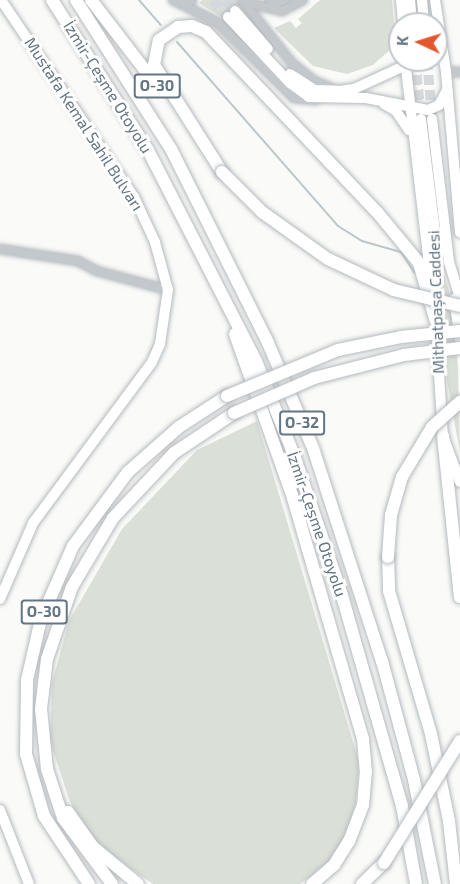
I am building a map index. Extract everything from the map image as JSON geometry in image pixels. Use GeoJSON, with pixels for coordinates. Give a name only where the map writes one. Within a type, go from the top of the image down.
{"type":"FeatureCollection","features":[{"type":"Feature","properties":{"kind":"highway","name":"İzmir-Çeşme Otoyolu"},"geometry":{"type":"LineString","coordinates":[[52,0],[148,150],[256,361],[294,456],[341,592],[402,806],[416,884]]}},
{"type":"Feature","properties":{"kind":"highway","name":"İzmir-Çeşme Otoyolu"},"geometry":{"type":"LineString","coordinates":[[76,0],[171,148],[268,343],[313,448],[382,661],[414,780],[435,884]]}},
{"type":"Feature","properties":{"kind":"highway","name":"O-30"},"geometry":{"type":"LineString","coordinates":[[91,0],[222,172],[262,212],[328,259],[394,290],[460,306]]}},
{"type":"Feature","properties":{"kind":"highway"},"geometry":{"type":"LineString","coordinates":[[222,172],[159,78],[154,65],[159,40],[178,27],[192,26],[206,32],[377,212],[419,263],[436,322]]}},
{"type":"Feature","properties":{"kind":"highway"},"geometry":{"type":"LineString","coordinates":[[220,291],[293,498],[363,739],[366,771],[363,805],[344,849],[334,865],[312,884]]}},
{"type":"Feature","properties":{"kind":"highway","name":"O-30"},"geometry":{"type":"LineString","coordinates":[[89,884],[44,816],[26,754],[27,680],[41,619],[73,546],[128,472],[178,427],[227,396],[338,350],[401,337],[460,331]]}},
{"type":"Feature","properties":{"kind":"highway","name":"O-30"},"geometry":{"type":"LineString","coordinates":[[55,794],[43,750],[42,684],[59,617],[72,586],[113,518],[142,484],[174,453],[234,413],[291,386],[335,372],[404,355],[460,348]]}},
{"type":"Feature","properties":{"kind":"highway"},"geometry":{"type":"LineString","coordinates":[[456,884],[449,821],[431,734],[389,591],[387,557],[391,515],[402,477],[432,427],[460,402]]}},
{"type":"Feature","properties":{"kind":"highway"},"geometry":{"type":"LineString","coordinates":[[443,436],[460,597]]}},
{"type":"Feature","properties":{"kind":"highway"},"geometry":{"type":"LineString","coordinates":[[373,884],[460,741]]}},
{"type":"Feature","properties":{"kind":"highway"},"geometry":{"type":"LineString","coordinates":[[55,794],[78,843],[112,884]]}},
{"type":"Feature","properties":{"kind":"highway"},"geometry":{"type":"LineString","coordinates":[[55,794],[93,847],[138,884]]}},
{"type":"Feature","properties":{"kind":"highway"},"geometry":{"type":"LineString","coordinates":[[362,884],[384,863]]}},
{"type":"Feature","properties":{"kind":"main road","name":"Mustafa Kemal Sahil Bulvarı"},"geometry":{"type":"LineString","coordinates":[[0,0],[134,197],[155,242],[168,290],[160,344],[152,362],[33,523],[0,600]]}},
{"type":"Feature","properties":{"kind":"main road"},"geometry":{"type":"LineString","coordinates":[[389,72],[354,89],[315,90],[297,81],[231,14],[300,93],[328,99],[366,98],[434,109],[447,90]]}},
{"type":"Feature","properties":{"kind":"main road"},"geometry":{"type":"LineString","coordinates":[[406,72],[436,322]]}},
{"type":"Feature","properties":{"kind":"main road"},"geometry":{"type":"LineString","coordinates":[[446,72],[447,90],[455,121],[460,232]]}},
{"type":"Feature","properties":{"kind":"main road"},"geometry":{"type":"LineString","coordinates":[[366,98],[396,111],[407,123],[414,145]]}},
{"type":"Feature","properties":{"kind":"main road","name":"Mithatpaşa Caddesi"},"geometry":{"type":"LineString","coordinates":[[460,299],[449,262],[427,119],[435,232],[436,322],[443,436],[460,482]]}},
{"type":"Feature","properties":{"kind":"main road"},"geometry":{"type":"LineString","coordinates":[[449,262],[460,340]]}},
{"type":"Feature","properties":{"kind":"main road"},"geometry":{"type":"LineString","coordinates":[[0,810],[29,884]]}},
{"type":"Feature","properties":{"kind":"street"},"geometry":{"type":"LineString","coordinates":[[175,0],[192,0]]}},
{"type":"Feature","properties":{"kind":"street"},"geometry":{"type":"LineString","coordinates":[[175,0],[217,22],[294,98],[328,99]]}},
{"type":"Feature","properties":{"kind":"street"},"geometry":{"type":"LineString","coordinates":[[270,0],[277,3],[285,0]]}},
{"type":"Feature","properties":{"kind":"street"},"geometry":{"type":"LineString","coordinates":[[243,1],[282,11],[303,0]]}},
{"type":"Feature","properties":{"kind":"street"},"geometry":{"type":"LineString","coordinates":[[243,1],[292,63],[314,81],[339,91]]}},
{"type":"Feature","properties":{"kind":"street"},"geometry":{"type":"LineString","coordinates":[[0,249],[78,261],[97,271],[168,290]]}},
{"type":"Feature","properties":{"kind":"shaded area"},"geometry":{"type":"Polygon","coordinates":[[[202,0],[236,0],[241,5],[225,19],[199,3],[202,0]]]}},
{"type":"Feature","properties":{"kind":"shaded area"},"geometry":{"type":"Polygon","coordinates":[[[320,0],[392,0],[393,12],[388,12],[388,52],[373,65],[347,74],[313,66],[274,28],[290,21],[296,28],[302,23],[298,19],[320,0]]]}},
{"type":"Feature","properties":{"kind":"shaded area"},"geometry":{"type":"Polygon","coordinates":[[[439,258],[449,291],[458,366],[460,453],[444,364],[439,258]]]}},
{"type":"Feature","properties":{"kind":"shaded area"},"geometry":{"type":"Polygon","coordinates":[[[257,421],[359,762],[356,802],[348,829],[332,860],[300,884],[153,884],[96,844],[70,802],[50,741],[52,683],[69,621],[122,529],[197,450],[257,421]]]}},
{"type":"Feature","properties":{"kind":"waterway"},"geometry":{"type":"LineString","coordinates":[[139,0],[161,25]]}},
{"type":"Feature","properties":{"kind":"waterway"},"geometry":{"type":"LineString","coordinates":[[177,42],[338,226],[362,241],[401,252],[414,272]]}},
{"type":"Feature","properties":{"kind":"tunnel"},"geometry":{"type":"LineString","coordinates":[[213,0],[228,17]]}},
{"type":"Feature","properties":{"kind":"tunnel"},"geometry":{"type":"LineString","coordinates":[[225,0],[235,11]]}},
{"type":"Feature","properties":{"kind":"tunnel"},"geometry":{"type":"LineString","coordinates":[[416,72],[421,116]]}},
{"type":"Feature","properties":{"kind":"tunnel"},"geometry":{"type":"LineString","coordinates":[[428,72],[432,116]]}}]}
